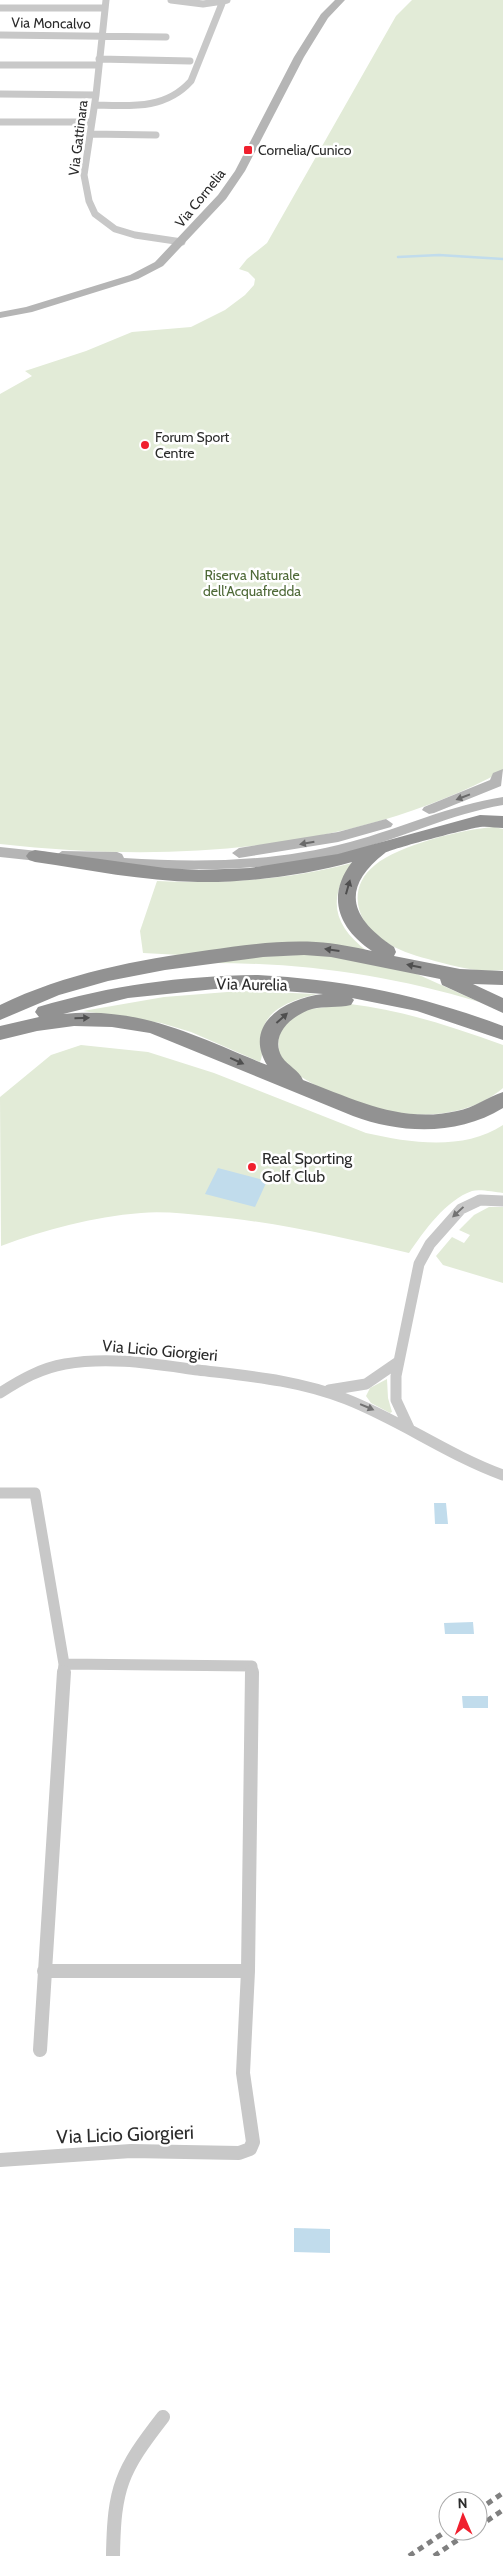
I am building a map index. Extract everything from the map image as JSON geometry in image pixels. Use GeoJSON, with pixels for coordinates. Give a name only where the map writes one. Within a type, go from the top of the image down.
{"type":"FeatureCollection","features":[{"type":"Feature","properties":{"kind":"highway"},"geometry":{"type":"LineString","coordinates":[[35,856],[151,873],[199,876],[282,870],[314,866],[381,849],[463,824],[480,821],[503,822]]}},
{"type":"Feature","properties":{"kind":"highway"},"geometry":{"type":"LineString","coordinates":[[381,849],[368,857],[355,870],[347,884],[345,900],[350,918],[360,932],[384,955]]}},
{"type":"Feature","properties":{"kind":"highway"},"geometry":{"type":"LineString","coordinates":[[0,1014],[39,993],[71,983],[132,969],[208,957],[306,948],[384,955],[446,976],[503,1006]]}},
{"type":"Feature","properties":{"kind":"highway","name":"Via Aurelia"},"geometry":{"type":"LineString","coordinates":[[0,1014],[64,992],[114,982],[192,973],[258,971],[321,975],[384,984],[434,996],[503,1020]]}},
{"type":"Feature","properties":{"kind":"highway"},"geometry":{"type":"LineString","coordinates":[[446,976],[503,978]]}},
{"type":"Feature","properties":{"kind":"highway","name":"Via Aurelia"},"geometry":{"type":"LineString","coordinates":[[0,1028],[56,1008],[99,997],[149,988],[209,984],[268,984],[325,988],[385,997],[435,1009],[503,1033]]}},
{"type":"Feature","properties":{"kind":"highway"},"geometry":{"type":"LineString","coordinates":[[315,1092],[279,1069],[269,1052],[271,1031],[288,1013],[306,1004],[332,1000],[363,1001],[435,1009]]}},
{"type":"Feature","properties":{"kind":"highway"},"geometry":{"type":"LineString","coordinates":[[0,1033],[56,1019],[94,1018],[129,1022],[168,1032],[287,1082],[376,1116],[425,1123],[445,1121],[475,1114],[503,1098]]}},
{"type":"Feature","properties":{"kind":"street","name":"Via Gattinara"},"geometry":{"type":"LineString","coordinates":[[106,0],[95,105],[84,180],[95,214],[109,226],[123,232],[182,242]]}},
{"type":"Feature","properties":{"kind":"street"},"geometry":{"type":"LineString","coordinates":[[171,0],[203,4],[225,1]]}},
{"type":"Feature","properties":{"kind":"street","name":"Via Cornelia"},"geometry":{"type":"LineString","coordinates":[[0,315],[28,310],[142,274],[159,264],[214,208],[230,186],[299,57],[324,16],[340,0]]}},
{"type":"Feature","properties":{"kind":"street"},"geometry":{"type":"LineString","coordinates":[[95,105],[157,103],[170,98],[186,87],[191,81],[225,1]]}},
{"type":"Feature","properties":{"kind":"street"},"geometry":{"type":"LineString","coordinates":[[0,8],[105,8]]}},
{"type":"Feature","properties":{"kind":"street","name":"Via Moncalvo"},"geometry":{"type":"LineString","coordinates":[[0,35],[166,37]]}},
{"type":"Feature","properties":{"kind":"street"},"geometry":{"type":"LineString","coordinates":[[0,65],[190,61]]}},
{"type":"Feature","properties":{"kind":"street"},"geometry":{"type":"LineString","coordinates":[[0,94],[96,95]]}},
{"type":"Feature","properties":{"kind":"street"},"geometry":{"type":"LineString","coordinates":[[0,122],[92,122]]}},
{"type":"Feature","properties":{"kind":"street"},"geometry":{"type":"LineString","coordinates":[[90,134],[156,135]]}},
{"type":"Feature","properties":{"kind":"street"},"geometry":{"type":"LineString","coordinates":[[35,856],[179,858],[280,848],[338,837],[399,821],[482,790],[496,783],[498,776],[503,773]]}},
{"type":"Feature","properties":{"kind":"street"},"geometry":{"type":"LineString","coordinates":[[0,852],[165,866],[264,862],[353,846],[469,808],[503,801]]}},
{"type":"Feature","properties":{"kind":"street"},"geometry":{"type":"LineString","coordinates":[[409,1428],[396,1400],[398,1362],[415,1277],[426,1249],[467,1204],[488,1199],[503,1201]]}},
{"type":"Feature","properties":{"kind":"street","name":"Via Licio Giorgieri"},"geometry":{"type":"LineString","coordinates":[[0,1393],[26,1378],[51,1367],[99,1361],[158,1365],[282,1380],[322,1390],[374,1410],[448,1450],[503,1475]]}},
{"type":"Feature","properties":{"kind":"street","name":"Via Licio Giorgieri"},"geometry":{"type":"LineString","coordinates":[[322,1390],[366,1384],[398,1362]]}},
{"type":"Feature","properties":{"kind":"street"},"geometry":{"type":"LineString","coordinates":[[0,1493],[35,1493],[64,1664],[40,2050]]}},
{"type":"Feature","properties":{"kind":"street"},"geometry":{"type":"LineString","coordinates":[[44,1970],[248,1972],[252,1666],[64,1664]]}},
{"type":"Feature","properties":{"kind":"street","name":"Via Licio Giorgieri"},"geometry":{"type":"LineString","coordinates":[[0,2160],[131,2151],[239,2153],[250,2149],[253,2138],[243,2073],[248,1972]]}},
{"type":"Feature","properties":{"kind":"street"},"geometry":{"type":"LineString","coordinates":[[113,2556],[113,2513],[118,2485],[134,2453],[163,2416]]}},
{"type":"Feature","properties":{"kind":"green space","name":"Riserva Naturale dell'Acquafredda"},"geometry":{"type":"Polygon","coordinates":[[[412,0],[503,0],[503,771],[445,798],[384,820],[322,835],[258,845],[193,851],[129,852],[64,850],[0,844],[0,394],[32,376],[25,371],[86,351],[132,332],[191,327],[225,310],[245,295],[254,285],[255,279],[248,272],[239,269],[247,259],[267,243],[396,16],[412,0]]]}},
{"type":"Feature","properties":{"kind":"green space"},"geometry":{"type":"Polygon","coordinates":[[[494,827],[503,829],[503,970],[484,971],[465,968],[410,954],[394,947],[373,933],[361,914],[358,894],[360,883],[375,865],[399,851],[432,839],[494,827]]]}},
{"type":"Feature","properties":{"kind":"green space"},"geometry":{"type":"Polygon","coordinates":[[[352,863],[339,889],[338,911],[341,922],[347,932],[368,952],[181,955],[143,953],[140,931],[157,881],[255,880],[328,869],[352,863]]]}},
{"type":"Feature","properties":{"kind":"green space"},"geometry":{"type":"Polygon","coordinates":[[[319,954],[408,970],[479,1002],[412,985],[347,972],[280,965],[211,963],[235,958],[319,954]]]}},
{"type":"Feature","properties":{"kind":"green space"},"geometry":{"type":"Polygon","coordinates":[[[240,991],[317,994],[291,1002],[275,1011],[269,1017],[264,1025],[262,1034],[260,1062],[191,1032],[161,1023],[83,1011],[164,997],[240,991]]]}},
{"type":"Feature","properties":{"kind":"green space"},"geometry":{"type":"Polygon","coordinates":[[[350,1004],[389,1010],[427,1020],[503,1045],[503,1088],[478,1104],[450,1112],[420,1114],[389,1111],[358,1103],[329,1092],[302,1078],[279,1061],[278,1030],[303,1010],[350,1004]]]}},
{"type":"Feature","properties":{"kind":"green space","name":"Real Sporting Golf Club"},"geometry":{"type":"Polygon","coordinates":[[[81,1045],[148,1052],[214,1073],[366,1133],[383,1137],[419,1142],[454,1142],[471,1139],[503,1125],[503,1193],[475,1190],[462,1195],[436,1217],[409,1253],[260,1222],[158,1212],[87,1221],[35,1234],[1,1246],[0,1097],[51,1055],[81,1045]]]}},
{"type":"Feature","properties":{"kind":"green space"},"geometry":{"type":"Polygon","coordinates":[[[489,1207],[503,1207],[503,1283],[443,1265],[436,1256],[452,1237],[464,1243],[470,1235],[459,1230],[474,1215],[489,1207]]]}},
{"type":"Feature","properties":{"kind":"green space"},"geometry":{"type":"Polygon","coordinates":[[[387,1379],[388,1398],[392,1412],[390,1413],[371,1403],[366,1396],[370,1388],[387,1379]]]}},
{"type":"Feature","properties":{"kind":"water"},"geometry":{"type":"Polygon","coordinates":[[[218,1168],[267,1181],[255,1207],[205,1194],[218,1168]]]}},
{"type":"Feature","properties":{"kind":"water"},"geometry":{"type":"Polygon","coordinates":[[[434,1503],[446,1503],[448,1524],[435,1524],[434,1503]]]}},
{"type":"Feature","properties":{"kind":"water"},"geometry":{"type":"Polygon","coordinates":[[[473,1622],[474,1634],[445,1634],[444,1623],[473,1622]]]}},
{"type":"Feature","properties":{"kind":"water"},"geometry":{"type":"Polygon","coordinates":[[[462,1696],[488,1696],[488,1708],[463,1708],[462,1696]]]}},
{"type":"Feature","properties":{"kind":"water"},"geometry":{"type":"Polygon","coordinates":[[[294,2228],[330,2229],[330,2253],[294,2252],[294,2228]]]}},
{"type":"Feature","properties":{"kind":"waterway"},"geometry":{"type":"LineString","coordinates":[[398,257],[439,255],[503,259]]}},
{"type":"Feature","properties":{"kind":"railway"},"geometry":{"type":"LineString","coordinates":[[488,2503],[503,2493]]}},
{"type":"Feature","properties":{"kind":"railway"},"geometry":{"type":"LineString","coordinates":[[488,2520],[503,2510]]}},
{"type":"Feature","properties":{"kind":"railway"},"geometry":{"type":"LineString","coordinates":[[409,2556],[438,2537]]}},
{"type":"Feature","properties":{"kind":"railway"},"geometry":{"type":"LineString","coordinates":[[434,2556],[456,2541]]}},
{"type":"Feature","properties":{"kind":"place","name":"Cornelia/Cunico"},"geometry":{"type":"Point","coordinates":[248,150]}},
{"type":"Feature","properties":{"kind":"place","name":"Forum Sport Centre"},"geometry":{"type":"Point","coordinates":[145,445]}},
{"type":"Feature","properties":{"kind":"place","name":"Real Sporting Golf Club"},"geometry":{"type":"Point","coordinates":[252,1167]}}]}
